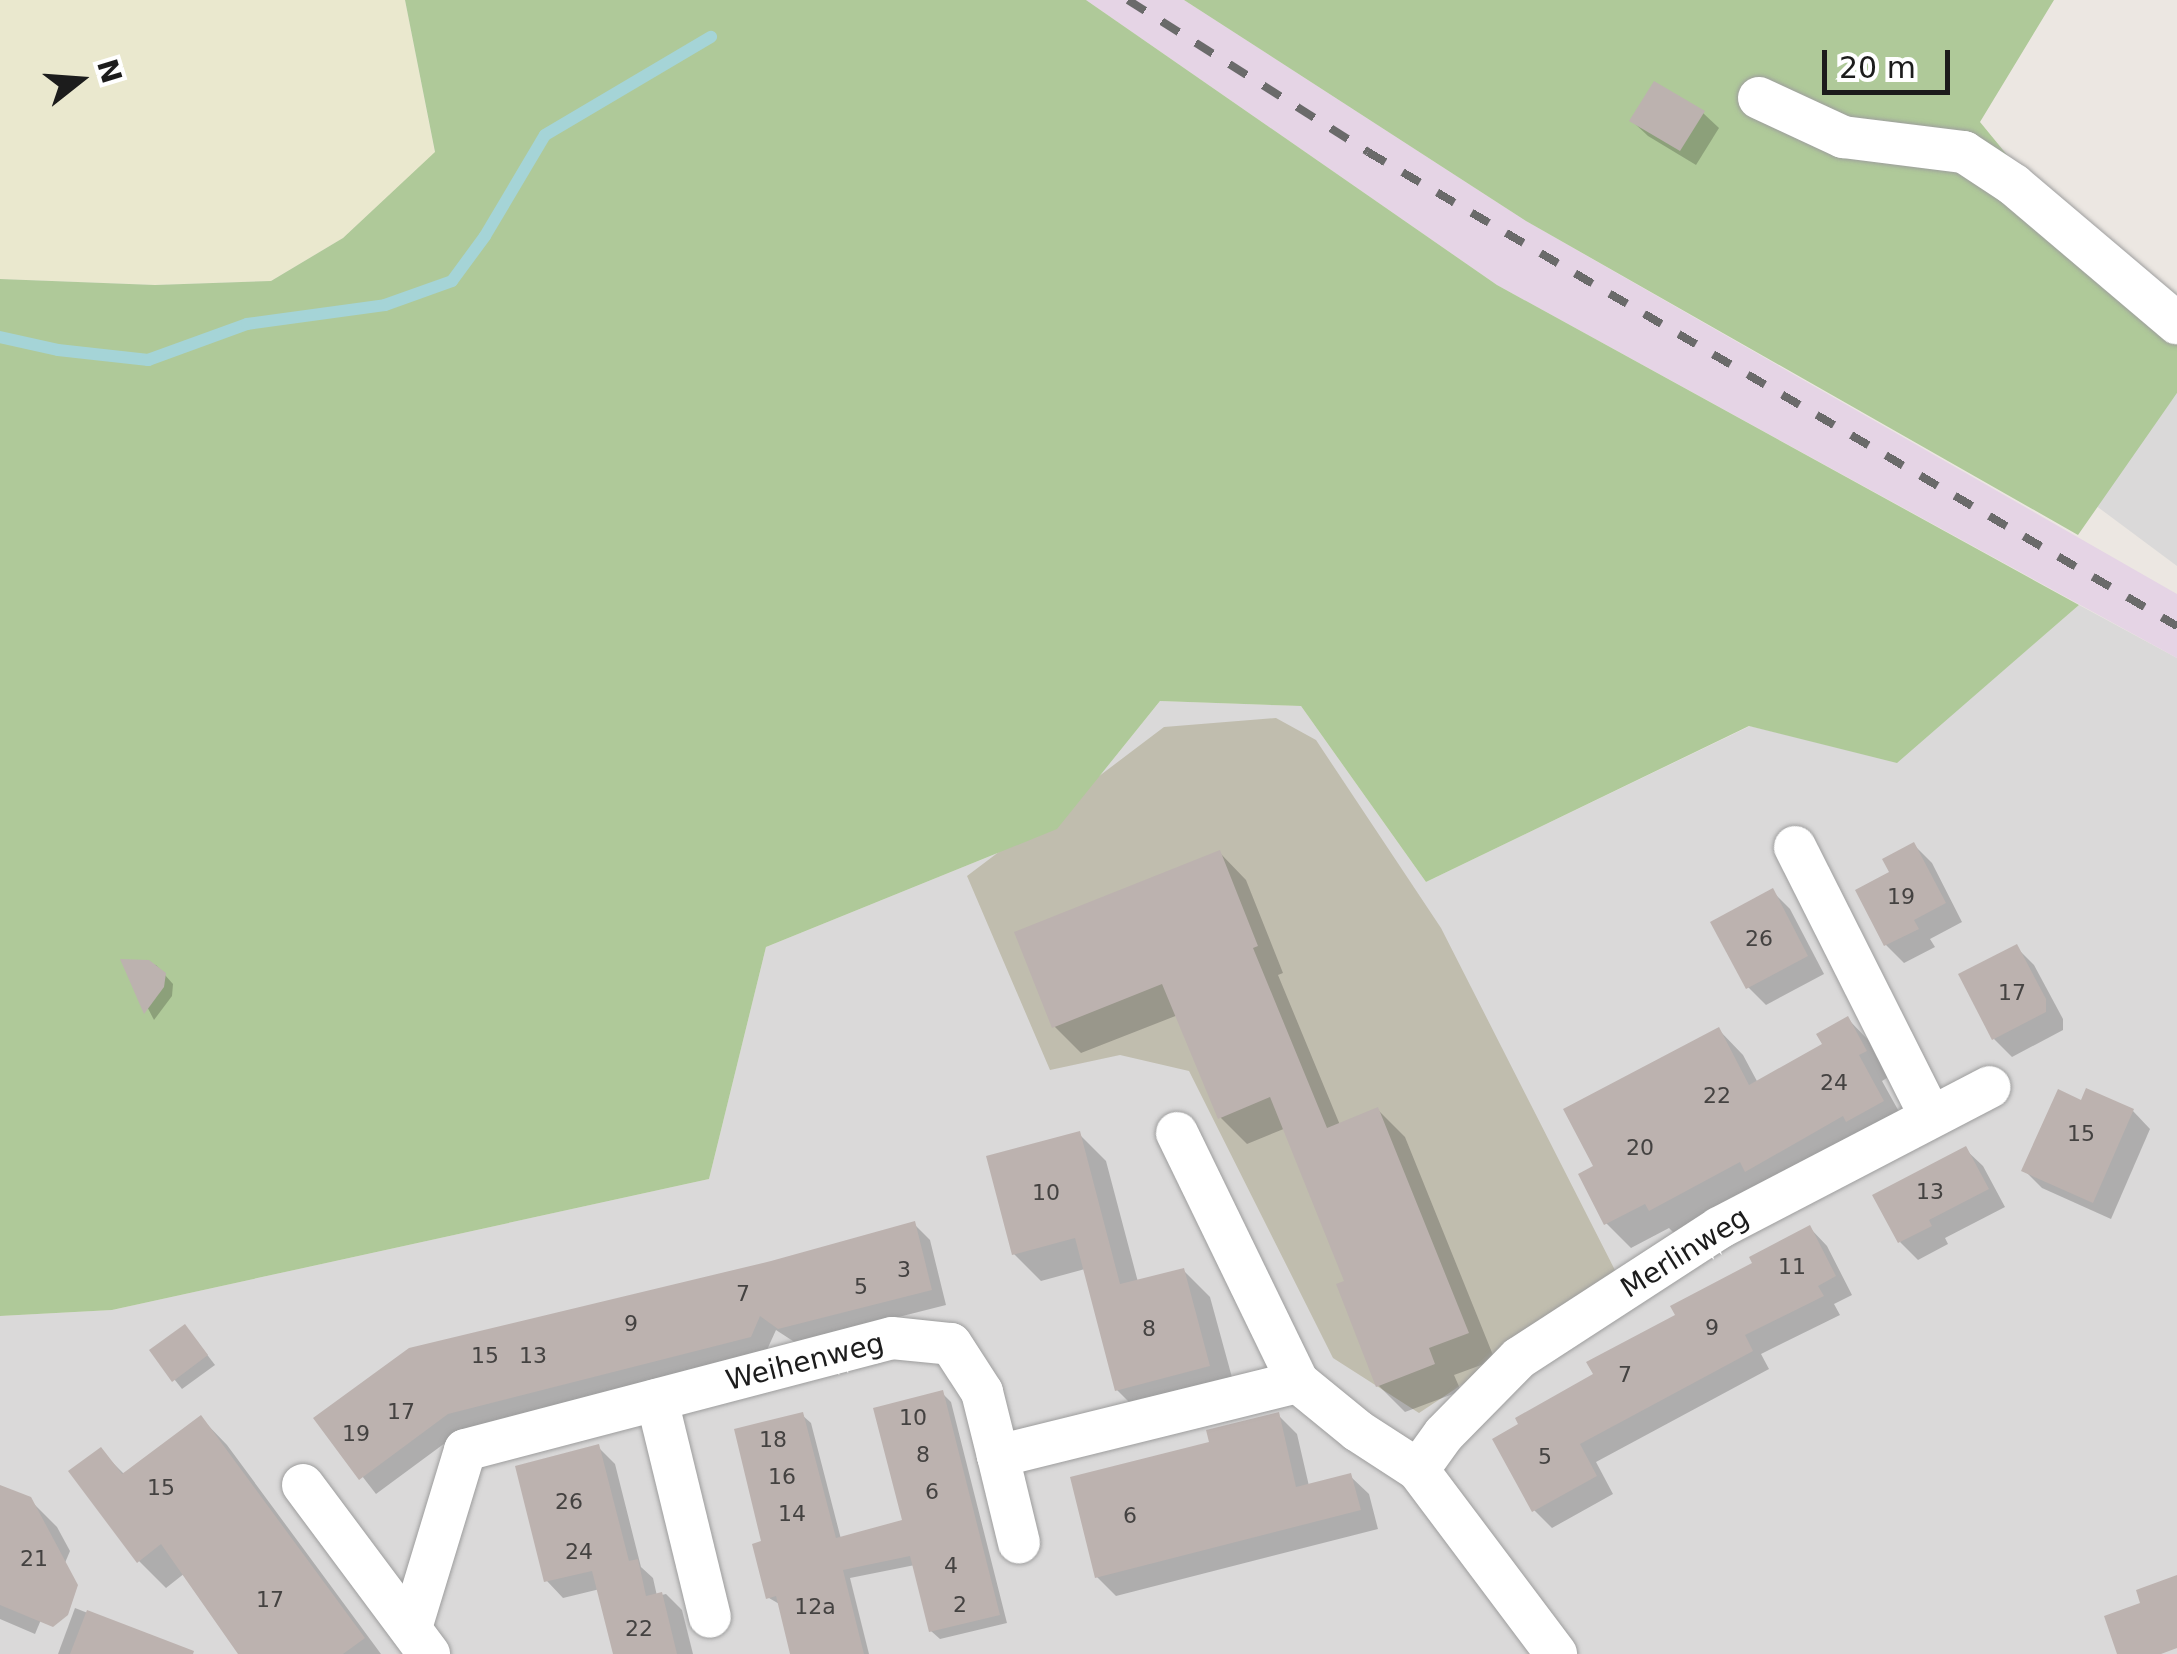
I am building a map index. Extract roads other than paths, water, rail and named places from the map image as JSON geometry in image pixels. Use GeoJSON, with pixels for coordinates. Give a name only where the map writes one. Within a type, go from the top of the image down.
{"type":"FeatureCollection","features":[{"type":"Feature","properties":{"kind":"street"},"geometry":{"type":"LineString","coordinates":[[1759,98],[1843,138],[1964,152],[2014,184],[2177,322]]}},
{"type":"Feature","properties":{"kind":"street"},"geometry":{"type":"LineString","coordinates":[[1795,847],[1931,1116]]}},
{"type":"Feature","properties":{"kind":"street","name":"Merlinweg"},"geometry":{"type":"LineString","coordinates":[[1418,1470],[1444,1434],[1519,1358],[1719,1228],[1990,1088]]}},
{"type":"Feature","properties":{"kind":"street"},"geometry":{"type":"LineString","coordinates":[[1177,1133],[1298,1382],[1358,1431],[1418,1470],[1556,1654]]}},
{"type":"Feature","properties":{"kind":"street","name":"Weihenweg"},"geometry":{"type":"LineString","coordinates":[[420,1646],[465,1450],[892,1338],[951,1344],[982,1392],[1019,1544]]}},
{"type":"Feature","properties":{"kind":"street"},"geometry":{"type":"LineString","coordinates":[[998,1456],[1298,1382]]}},
{"type":"Feature","properties":{"kind":"street"},"geometry":{"type":"LineString","coordinates":[[657,1400],[710,1617]]}},
{"type":"Feature","properties":{"kind":"street"},"geometry":{"type":"LineString","coordinates":[[303,1485],[420,1646]]}},
{"type":"Feature","properties":{"kind":"waterway"},"geometry":{"type":"LineString","coordinates":[[0,337],[58,350],[148,360],[247,324],[385,305],[452,281],[485,236],[545,135],[711,37]]}},
{"type":"Feature","properties":{"kind":"railway"},"geometry":{"type":"LineString","coordinates":[[1128,0],[1368,152],[2177,626]]}}]}
